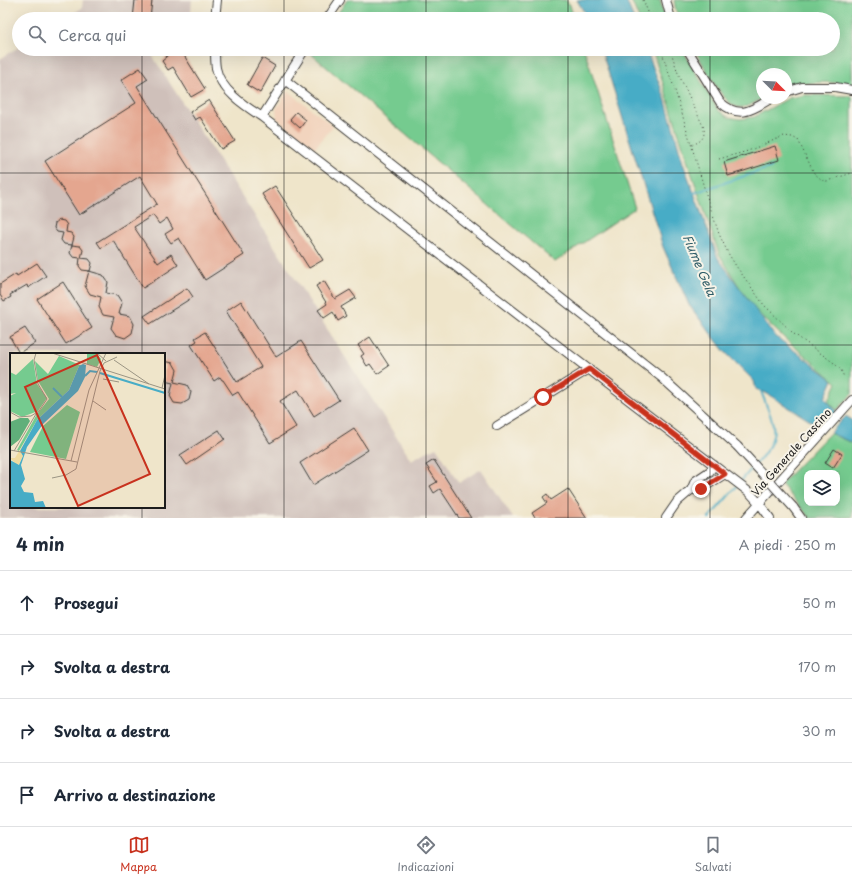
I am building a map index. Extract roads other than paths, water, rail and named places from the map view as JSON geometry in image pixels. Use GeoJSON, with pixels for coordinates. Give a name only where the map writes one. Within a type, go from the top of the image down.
{"type":"FeatureCollection","features":[{"type":"Feature","properties":{"kind":"street"},"geometry":{"type":"LineString","coordinates":[[216,12],[217,0]]}},
{"type":"Feature","properties":{"kind":"street"},"geometry":{"type":"LineString","coordinates":[[332,12],[340,0]]}},
{"type":"Feature","properties":{"kind":"street"},"geometry":{"type":"LineString","coordinates":[[666,0],[669,12]]}},
{"type":"Feature","properties":{"kind":"street"},"geometry":{"type":"LineString","coordinates":[[215,56],[216,69],[226,87],[238,100],[749,492],[770,518]]}},
{"type":"Feature","properties":{"kind":"street"},"geometry":{"type":"LineString","coordinates":[[262,117],[300,56]]}},
{"type":"Feature","properties":{"kind":"street"},"geometry":{"type":"LineString","coordinates":[[691,56],[720,102],[728,109],[739,113],[761,104]]}},
{"type":"Feature","properties":{"kind":"street"},"geometry":{"type":"LineString","coordinates":[[285,80],[661,377],[737,446],[793,507],[801,518]]}},
{"type":"Feature","properties":{"kind":"street"},"geometry":{"type":"LineString","coordinates":[[792,90],[802,87],[852,90]]}},
{"type":"Feature","properties":{"kind":"street"},"geometry":{"type":"LineString","coordinates":[[497,426],[589,369]]}},
{"type":"Feature","properties":{"kind":"street","name":"Via Generale Cascino"},"geometry":{"type":"LineString","coordinates":[[746,518],[850,402]]}},
{"type":"Feature","properties":{"kind":"street"},"geometry":{"type":"LineString","coordinates":[[666,518],[677,502],[691,490],[696,481],[710,471],[714,465]]}},
{"type":"Feature","properties":{"kind":"street"},"geometry":{"type":"LineString","coordinates":[[691,490],[701,489],[727,476]]}},
{"type":"Feature","properties":{"kind":"water"},"geometry":{"type":"Polygon","coordinates":[[[577,0],[626,0],[631,12],[584,12],[577,0]]]}},
{"type":"Feature","properties":{"kind":"water","name":"Fiume Gela"},"geometry":{"type":"Polygon","coordinates":[[[603,56],[649,56],[665,98],[683,163],[718,258],[774,335],[833,380],[825,398],[837,412],[823,429],[766,393],[756,389],[754,381],[725,352],[689,305],[663,247],[603,56]]]}},
{"type":"Feature","properties":{"kind":"water"},"geometry":{"type":"Polygon","coordinates":[[[846,416],[852,420],[852,443],[830,433],[846,416]]]}},
{"type":"Feature","properties":{"kind":"waterway"},"geometry":{"type":"LineString","coordinates":[[694,193],[772,167]]}},
{"type":"Feature","properties":{"kind":"waterway"},"geometry":{"type":"LineString","coordinates":[[756,464],[770,445],[774,429],[770,413],[761,391]]}},
{"type":"Feature","properties":{"kind":"waterway"},"geometry":{"type":"LineString","coordinates":[[740,482],[753,467]]}},
{"type":"Feature","properties":{"kind":"waterway"},"geometry":{"type":"LineString","coordinates":[[709,518],[737,486]]}}]}
